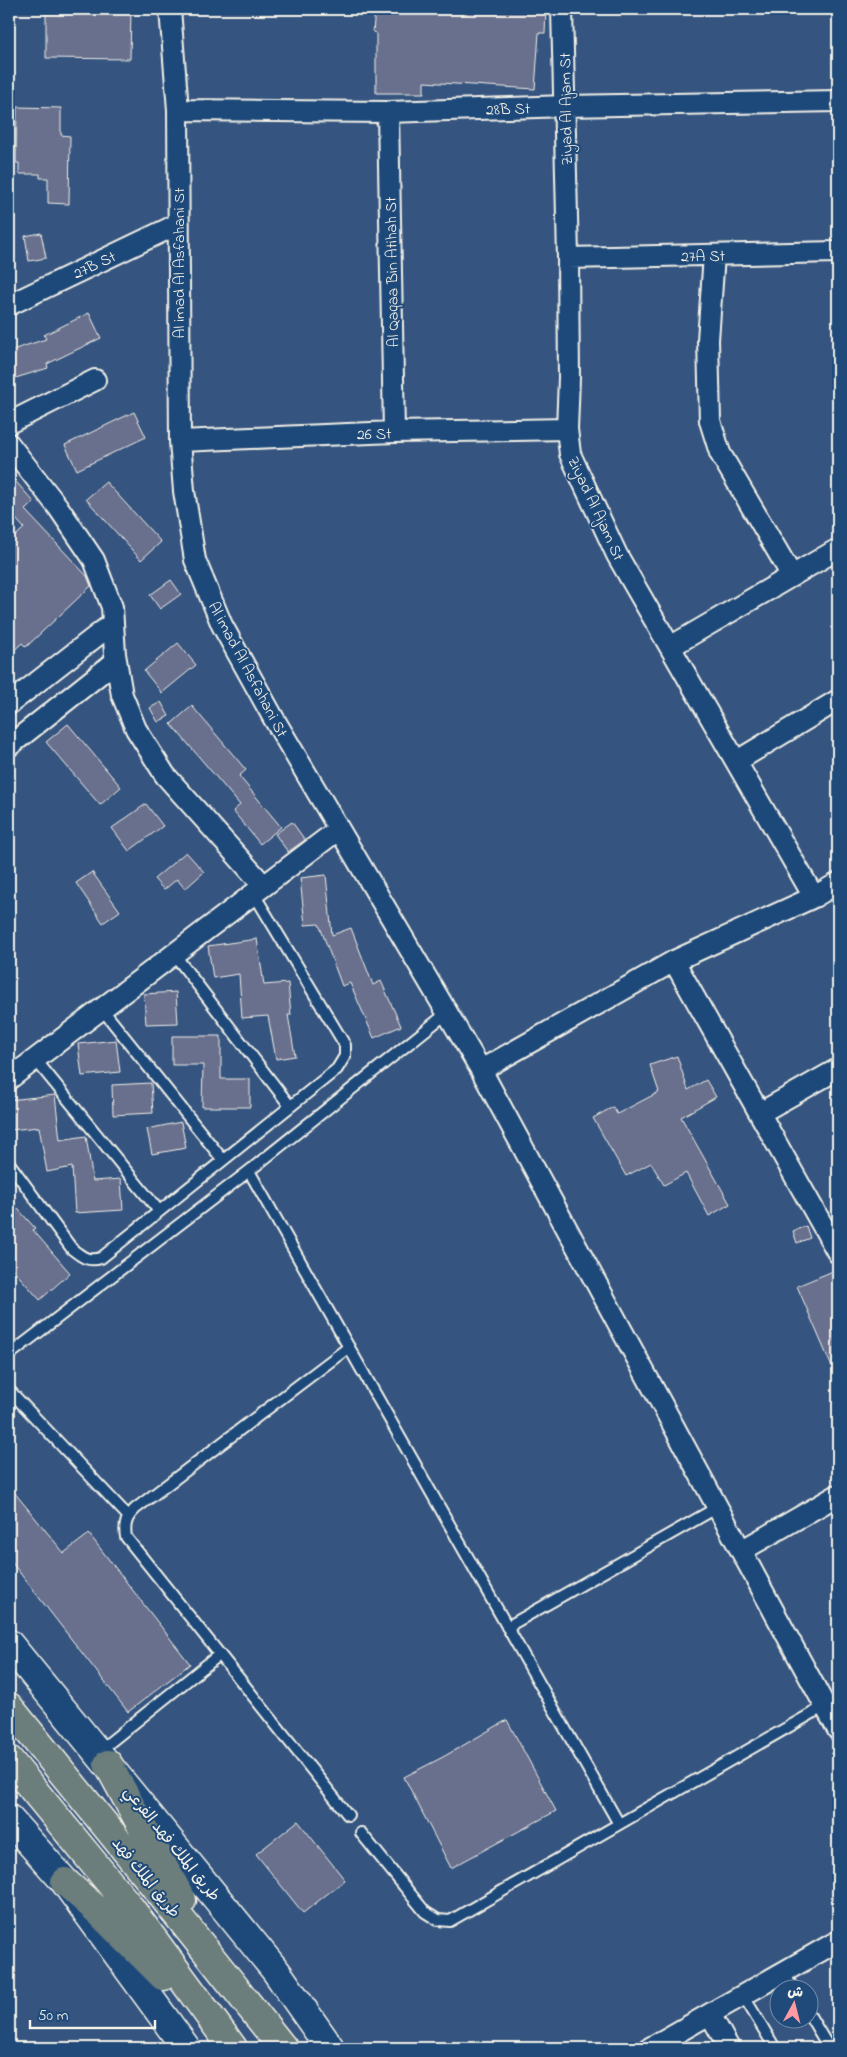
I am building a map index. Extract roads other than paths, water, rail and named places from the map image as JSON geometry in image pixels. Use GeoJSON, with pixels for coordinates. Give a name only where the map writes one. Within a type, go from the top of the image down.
{"type":"FeatureCollection","features":[{"type":"Feature","properties":{"kind":"highway","name":"طريق الملك فهد"},"geometry":{"type":"LineString","coordinates":[[9,1707],[283,2048]]}},
{"type":"Feature","properties":{"kind":"highway"},"geometry":{"type":"LineString","coordinates":[[103,1758],[221,1969]]}},
{"type":"Feature","properties":{"kind":"highway","name":"طريق الملك فهد"},"geometry":{"type":"LineString","coordinates":[[9,1760],[128,1905],[232,2047]]}},
{"type":"Feature","properties":{"kind":"highway"},"geometry":{"type":"LineString","coordinates":[[65,1882],[100,1912],[232,2047]]}},
{"type":"Feature","properties":{"kind":"main road","name":"طريق الملك فهد الفرعي"},"geometry":{"type":"LineString","coordinates":[[9,1644],[276,1971],[330,2048]]}},
{"type":"Feature","properties":{"kind":"main road"},"geometry":{"type":"LineString","coordinates":[[9,1819],[65,1882],[186,2048]]}},
{"type":"Feature","properties":{"kind":"street","name":"Al imad Al Asfahani St"},"geometry":{"type":"LineString","coordinates":[[170,9],[178,110],[180,441],[184,492],[195,560],[222,626],[274,719],[481,1070],[838,1730]]}},
{"type":"Feature","properties":{"kind":"street","name":"Ziyad Al Ajam St"},"geometry":{"type":"LineString","coordinates":[[562,9],[568,258],[569,378],[567,428],[570,454],[617,555],[814,897]]}},
{"type":"Feature","properties":{"kind":"street","name":"28B St"},"geometry":{"type":"LineString","coordinates":[[178,110],[388,112],[565,106],[838,101]]}},
{"type":"Feature","properties":{"kind":"street","name":"Al Qaqaa Bin Atihah St"},"geometry":{"type":"LineString","coordinates":[[388,112],[394,432]]}},
{"type":"Feature","properties":{"kind":"street","name":"27B St"},"geometry":{"type":"LineString","coordinates":[[9,305],[178,224]]}},
{"type":"Feature","properties":{"kind":"street","name":"27A St"},"geometry":{"type":"LineString","coordinates":[[568,258],[838,252]]}},
{"type":"Feature","properties":{"kind":"street"},"geometry":{"type":"LineString","coordinates":[[714,255],[708,340],[710,421],[720,453],[792,576]]}},
{"type":"Feature","properties":{"kind":"street"},"geometry":{"type":"LineString","coordinates":[[9,423],[95,380]]}},
{"type":"Feature","properties":{"kind":"street","name":"26 St"},"geometry":{"type":"LineString","coordinates":[[180,441],[394,432],[567,428]]}},
{"type":"Feature","properties":{"kind":"street"},"geometry":{"type":"LineString","coordinates":[[9,444],[58,507],[94,560],[112,607],[116,661],[122,695],[136,729],[165,775],[259,890]]}},
{"type":"Feature","properties":{"kind":"street"},"geometry":{"type":"LineString","coordinates":[[670,647],[838,549]]}},
{"type":"Feature","properties":{"kind":"street"},"geometry":{"type":"LineString","coordinates":[[9,704],[113,623]]}},
{"type":"Feature","properties":{"kind":"street"},"geometry":{"type":"LineString","coordinates":[[9,746],[116,661]]}},
{"type":"Feature","properties":{"kind":"street"},"geometry":{"type":"LineString","coordinates":[[737,761],[838,700]]}},
{"type":"Feature","properties":{"kind":"street"},"geometry":{"type":"LineString","coordinates":[[9,1079],[339,829]]}},
{"type":"Feature","properties":{"kind":"street"},"geometry":{"type":"LineString","coordinates":[[481,1070],[674,961],[814,897],[838,883]]}},
{"type":"Feature","properties":{"kind":"street"},"geometry":{"type":"LineString","coordinates":[[674,961],[838,1253]]}},
{"type":"Feature","properties":{"kind":"street"},"geometry":{"type":"LineString","coordinates":[[760,1113],[838,1068]]}},
{"type":"Feature","properties":{"kind":"street"},"geometry":{"type":"LineString","coordinates":[[741,1551],[838,1496]]}},
{"type":"Feature","properties":{"kind":"street"},"geometry":{"type":"LineString","coordinates":[[650,2048],[838,1941]]}},
{"type":"Feature","properties":{"kind":"street"},"geometry":{"type":"LineString","coordinates":[[710,2014],[729,2048]]}},
{"type":"Feature","properties":{"kind":"lane"},"geometry":{"type":"LineString","coordinates":[[9,1163],[72,1249],[83,1258],[94,1260],[101,1258],[336,1069],[345,1056],[346,1045],[259,890]]}},
{"type":"Feature","properties":{"kind":"lane"},"geometry":{"type":"LineString","coordinates":[[174,954],[290,1106]]}},
{"type":"Feature","properties":{"kind":"lane"},"geometry":{"type":"LineString","coordinates":[[102,1009],[223,1160]]}},
{"type":"Feature","properties":{"kind":"lane"},"geometry":{"type":"LineString","coordinates":[[9,1355],[249,1170],[448,1013]]}},
{"type":"Feature","properties":{"kind":"lane"},"geometry":{"type":"LineString","coordinates":[[35,1060],[159,1211]]}},
{"type":"Feature","properties":{"kind":"lane"},"geometry":{"type":"LineString","coordinates":[[249,1170],[619,1824]]}},
{"type":"Feature","properties":{"kind":"lane"},"geometry":{"type":"LineString","coordinates":[[348,1815],[126,1537],[124,1527],[128,1516],[349,1347]]}},
{"type":"Feature","properties":{"kind":"lane"},"geometry":{"type":"LineString","coordinates":[[9,1390],[128,1516]]}},
{"type":"Feature","properties":{"kind":"lane"},"geometry":{"type":"LineString","coordinates":[[507,1627],[718,1507]]}},
{"type":"Feature","properties":{"kind":"lane"},"geometry":{"type":"LineString","coordinates":[[103,1758],[219,1655]]}},
{"type":"Feature","properties":{"kind":"lane"},"geometry":{"type":"LineString","coordinates":[[361,1833],[425,1912],[438,1920],[450,1921],[825,1706]]}},
{"type":"Feature","properties":{"kind":"lane"},"geometry":{"type":"LineString","coordinates":[[783,1972],[788,1980]]}},
{"type":"Feature","properties":{"kind":"lane"},"geometry":{"type":"LineString","coordinates":[[743,1995],[775,2048]]}},
{"type":"Feature","properties":{"kind":"lane"},"geometry":{"type":"LineString","coordinates":[[818,2030],[829,2048]]}}]}
